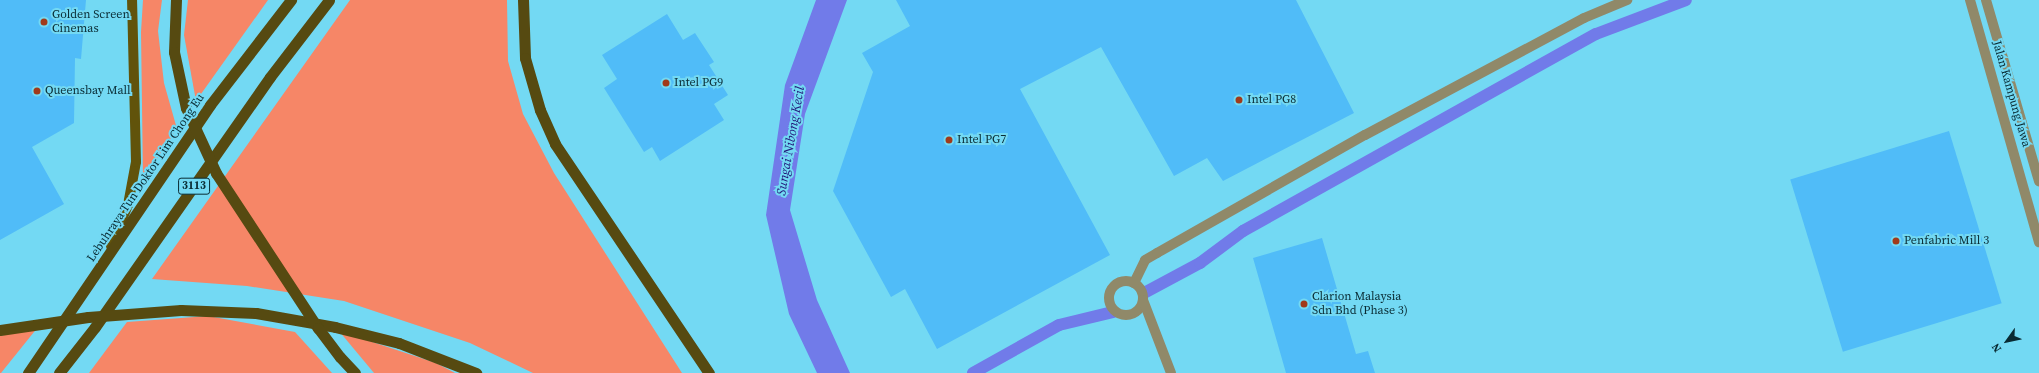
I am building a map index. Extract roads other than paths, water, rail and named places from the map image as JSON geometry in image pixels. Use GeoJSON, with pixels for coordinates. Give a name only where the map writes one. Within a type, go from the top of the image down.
{"type":"FeatureCollection","features":[{"type":"Feature","properties":{"kind":"highway"},"geometry":{"type":"LineString","coordinates":[[176,0],[174,52],[186,108],[202,147],[236,203],[318,328],[356,373]]}},
{"type":"Feature","properties":{"kind":"highway","name":"Lebuhraya Tun Doktor Lim Chong Eu"},"geometry":{"type":"LineString","coordinates":[[28,373],[104,264],[210,105],[291,0]]}},
{"type":"Feature","properties":{"kind":"highway","name":"3113"},"geometry":{"type":"LineString","coordinates":[[59,373],[95,327],[270,77],[329,0]]}},
{"type":"Feature","properties":{"kind":"highway"},"geometry":{"type":"LineString","coordinates":[[524,0],[526,58],[540,110],[555,144],[709,373]]}},
{"type":"Feature","properties":{"kind":"highway"},"geometry":{"type":"LineString","coordinates":[[0,330],[88,317],[180,310],[256,313],[335,327],[399,343],[476,373]]}},
{"type":"Feature","properties":{"kind":"main road"},"geometry":{"type":"LineString","coordinates":[[104,264],[128,205],[136,162],[132,0]]}},
{"type":"Feature","properties":{"kind":"street"},"geometry":{"type":"LineString","coordinates":[[1134,283],[1145,260],[1157,253],[1365,135],[1584,18],[1627,0]]}},
{"type":"Feature","properties":{"kind":"street","name":"Jalan Kampung Jawa"},"geometry":{"type":"LineString","coordinates":[[1970,0],[2039,242]]}},
{"type":"Feature","properties":{"kind":"street","name":"Jalan Kampung Jawa"},"geometry":{"type":"LineString","coordinates":[[1986,0],[2039,182]]}},
{"type":"Feature","properties":{"kind":"street"},"geometry":{"type":"LineString","coordinates":[[1144,300],[1141,308],[1131,315],[1117,313],[1111,306],[1109,297],[1113,287],[1122,281],[1134,283],[1139,286],[1171,373]]}},
{"type":"Feature","properties":{"kind":"water","name":"Sungai Nibong Kecil"},"geometry":{"type":"Polygon","coordinates":[[[816,0],[847,0],[805,114],[790,210],[817,300],[850,373],[817,373],[789,314],[766,215],[785,85],[816,0]]]}},
{"type":"Feature","properties":{"kind":"waterway"},"geometry":{"type":"LineString","coordinates":[[1144,293],[1200,263],[1243,231],[1596,34],[1686,0]]}},
{"type":"Feature","properties":{"kind":"waterway"},"geometry":{"type":"LineString","coordinates":[[973,373],[1059,325],[1113,312]]}},
{"type":"Feature","properties":{"kind":"place","name":"Golden Screen Cinemas"},"geometry":{"type":"Point","coordinates":[44,22]}},
{"type":"Feature","properties":{"kind":"place","name":"Intel PG9"},"geometry":{"type":"Point","coordinates":[666,83]}},
{"type":"Feature","properties":{"kind":"place","name":"Queensbay Mall"},"geometry":{"type":"Point","coordinates":[37,91]}},
{"type":"Feature","properties":{"kind":"place","name":"Intel PG8"},"geometry":{"type":"Point","coordinates":[1239,100]}},
{"type":"Feature","properties":{"kind":"place","name":"Intel PG7"},"geometry":{"type":"Point","coordinates":[949,140]}},
{"type":"Feature","properties":{"kind":"place","name":"Penfabric Mill 3"},"geometry":{"type":"Point","coordinates":[1896,241]}},
{"type":"Feature","properties":{"kind":"place","name":"Clarion Malaysia Sdn Bhd (Phase 3)"},"geometry":{"type":"Point","coordinates":[1304,304]}}]}
